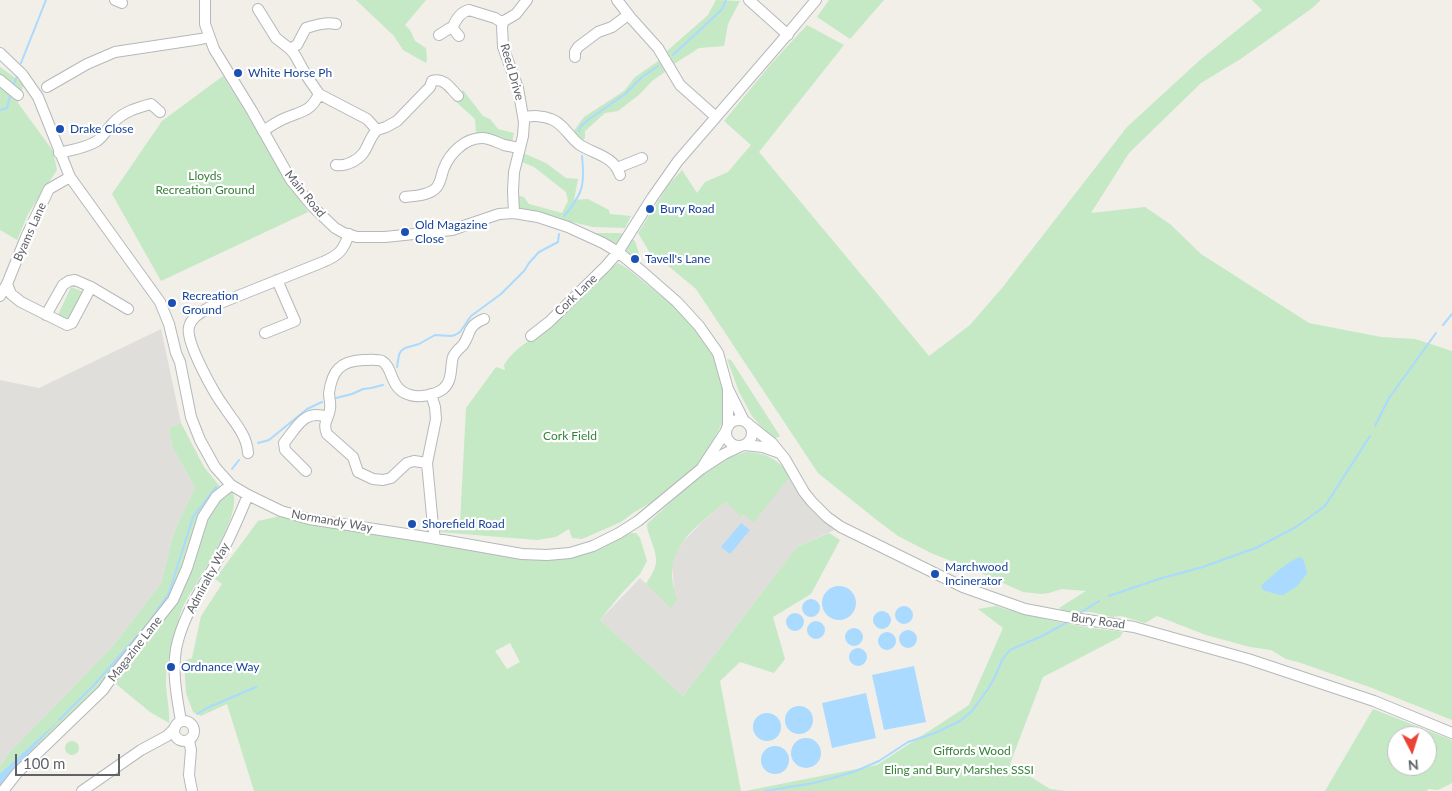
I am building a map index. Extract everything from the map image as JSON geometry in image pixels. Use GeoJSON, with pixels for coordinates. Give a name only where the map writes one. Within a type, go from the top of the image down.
{"type":"FeatureCollection","features":[{"type":"Feature","properties":{"kind":"street","name":"Main Road"},"geometry":{"type":"LineString","coordinates":[[205,0],[204,18],[208,37],[217,56],[240,90],[286,172],[301,194],[335,228],[357,237],[375,238],[441,232],[462,228],[499,214],[514,213],[538,217],[568,227],[603,242],[618,252],[659,286],[699,326],[718,353],[728,390]]}},
{"type":"Feature","properties":{"kind":"street"},"geometry":{"type":"LineString","coordinates":[[439,35],[447,29],[455,32],[463,12],[469,10],[496,18],[503,23],[520,10],[527,0]]}},
{"type":"Feature","properties":{"kind":"street"},"geometry":{"type":"LineString","coordinates":[[617,0],[658,48],[680,85],[716,117]]}},
{"type":"Feature","properties":{"kind":"street"},"geometry":{"type":"LineString","coordinates":[[749,0],[788,35]]}},
{"type":"Feature","properties":{"kind":"street"},"geometry":{"type":"LineString","coordinates":[[618,252],[665,179],[816,0]]}},
{"type":"Feature","properties":{"kind":"street"},"geometry":{"type":"LineString","coordinates":[[258,9],[276,38],[295,55],[319,94],[366,119],[377,130]]}},
{"type":"Feature","properties":{"kind":"street"},"geometry":{"type":"LineString","coordinates":[[575,57],[578,47],[598,32],[616,24],[628,15]]}},
{"type":"Feature","properties":{"kind":"street"},"geometry":{"type":"LineString","coordinates":[[290,49],[297,45],[306,28],[323,23],[336,24]]}},
{"type":"Feature","properties":{"kind":"street","name":"Reed Drive"},"geometry":{"type":"LineString","coordinates":[[503,23],[503,47],[518,88],[523,117],[523,136],[513,179],[514,213]]}},
{"type":"Feature","properties":{"kind":"street"},"geometry":{"type":"LineString","coordinates":[[47,87],[87,64],[115,52],[208,37]]}},
{"type":"Feature","properties":{"kind":"street","name":"Normandy Way"},"geometry":{"type":"LineString","coordinates":[[0,53],[16,67],[33,90],[46,114],[70,177],[160,302],[169,324],[180,362],[191,417],[200,440],[215,467],[231,485],[280,512],[308,519],[435,538],[522,554],[547,555],[570,553],[593,546],[619,533],[638,521],[701,469],[724,454],[743,445]]}},
{"type":"Feature","properties":{"kind":"street"},"geometry":{"type":"LineString","coordinates":[[336,165],[342,166],[359,159],[366,151],[372,135],[377,130],[397,121],[430,86],[432,81],[436,79],[444,81],[458,96]]}},
{"type":"Feature","properties":{"kind":"street"},"geometry":{"type":"LineString","coordinates":[[0,80],[18,95]]}},
{"type":"Feature","properties":{"kind":"street"},"geometry":{"type":"LineString","coordinates":[[263,131],[287,117],[309,109],[319,94]]}},
{"type":"Feature","properties":{"kind":"street"},"geometry":{"type":"LineString","coordinates":[[60,153],[95,142],[122,114],[132,109],[151,104],[160,112]]}},
{"type":"Feature","properties":{"kind":"street"},"geometry":{"type":"LineString","coordinates":[[523,117],[541,116],[552,119],[560,124],[578,143],[587,142],[619,172],[642,158]]}},
{"type":"Feature","properties":{"kind":"street"},"geometry":{"type":"LineString","coordinates":[[404,197],[425,194],[434,190],[440,182],[446,164],[456,150],[468,141],[487,138],[506,146],[519,148]]}},
{"type":"Feature","properties":{"kind":"street","name":"Byams Lane"},"geometry":{"type":"LineString","coordinates":[[0,296],[49,189],[70,177]]}},
{"type":"Feature","properties":{"kind":"street"},"geometry":{"type":"LineString","coordinates":[[248,452],[245,438],[218,398],[192,346],[188,336],[192,320],[208,308],[334,257],[344,248],[349,234]]}},
{"type":"Feature","properties":{"kind":"street","name":"Cork Lane"},"geometry":{"type":"LineString","coordinates":[[531,336],[588,284],[618,252]]}},
{"type":"Feature","properties":{"kind":"street"},"geometry":{"type":"LineString","coordinates":[[46,315],[63,285],[75,280],[128,309]]}},
{"type":"Feature","properties":{"kind":"street"},"geometry":{"type":"LineString","coordinates":[[264,333],[295,321],[277,280]]}},
{"type":"Feature","properties":{"kind":"street"},"geometry":{"type":"LineString","coordinates":[[7,284],[11,294],[20,302],[66,325],[72,323],[91,288]]}},
{"type":"Feature","properties":{"kind":"street"},"geometry":{"type":"LineString","coordinates":[[428,463],[414,461],[408,463],[391,478],[383,480],[373,479],[358,472],[353,457],[327,434],[325,429],[330,409],[329,392],[332,378],[345,362],[356,360],[381,361],[386,365],[395,385],[401,392],[418,397],[431,394],[442,389],[448,382],[454,355],[463,344],[470,328],[475,323],[484,319]]}},
{"type":"Feature","properties":{"kind":"street"},"geometry":{"type":"LineString","coordinates":[[728,390],[746,423],[751,427],[752,435],[749,442],[743,445]]}},
{"type":"Feature","properties":{"kind":"street"},"geometry":{"type":"LineString","coordinates":[[728,390],[727,436],[730,442],[736,446],[763,447],[780,453]]}},
{"type":"Feature","properties":{"kind":"street"},"geometry":{"type":"LineString","coordinates":[[431,394],[436,419],[428,463],[435,538]]}},
{"type":"Feature","properties":{"kind":"street"},"geometry":{"type":"LineString","coordinates":[[306,471],[285,450],[284,443],[306,416],[319,414],[327,416]]}},
{"type":"Feature","properties":{"kind":"street"},"geometry":{"type":"LineString","coordinates":[[727,429],[736,421],[746,423]]}},
{"type":"Feature","properties":{"kind":"street","name":"Bury Road"},"geometry":{"type":"LineString","coordinates":[[746,423],[772,443],[812,502],[840,527],[963,587],[1025,609],[1134,627],[1248,659],[1374,701],[1452,733]]}},
{"type":"Feature","properties":{"kind":"street","name":"Normandy Way"},"geometry":{"type":"LineString","coordinates":[[701,469],[727,429]]}},
{"type":"Feature","properties":{"kind":"street","name":"Magazine Lane"},"geometry":{"type":"LineString","coordinates":[[3,791],[17,774],[103,690],[173,600],[187,568],[203,517],[216,497],[231,485]]}},
{"type":"Feature","properties":{"kind":"street","name":"Admiralty Way"},"geometry":{"type":"LineString","coordinates":[[192,791],[189,775],[191,750],[185,741],[176,738],[174,733],[178,725],[175,675],[178,640],[191,607],[223,550],[248,495]]}},
{"type":"Feature","properties":{"kind":"street","name":"Admiralty Way"},"geometry":{"type":"LineString","coordinates":[[178,725],[188,722],[194,726],[194,734],[185,741]]}},
{"type":"Feature","properties":{"kind":"street"},"geometry":{"type":"LineString","coordinates":[[82,791],[142,750],[167,736],[178,725]]}},
{"type":"Feature","properties":{"kind":"street"},"geometry":{"type":"LineString","coordinates":[[152,744],[185,741]]}},
{"type":"Feature","properties":{"kind":"shaded area"},"geometry":{"type":"Polygon","coordinates":[[[161,329],[181,423],[169,428],[172,446],[195,488],[174,532],[161,583],[112,647],[10,752],[0,766],[0,380],[39,388],[161,329]]]}},
{"type":"Feature","properties":{"kind":"shaded area"},"geometry":{"type":"Polygon","coordinates":[[[791,475],[841,527],[797,547],[683,696],[600,620],[640,578],[671,607],[674,586],[672,567],[675,554],[683,542],[703,521],[726,502],[742,517],[791,475]]]}},
{"type":"Feature","properties":{"kind":"green space"},"geometry":{"type":"Polygon","coordinates":[[[356,0],[426,0],[405,25],[410,30],[415,41],[426,48],[426,63],[403,50],[394,36],[356,0]]]}},
{"type":"Feature","properties":{"kind":"green space"},"geometry":{"type":"Polygon","coordinates":[[[716,0],[740,1],[728,24],[724,46],[699,48],[674,64],[667,51],[708,15],[716,0]]]}},
{"type":"Feature","properties":{"kind":"green space"},"geometry":{"type":"Polygon","coordinates":[[[829,0],[884,0],[850,39],[817,17],[829,0]]]}},
{"type":"Feature","properties":{"kind":"green space"},"geometry":{"type":"Polygon","coordinates":[[[1252,0],[1321,0],[1242,58],[1201,83],[1129,153],[1091,213],[1145,207],[1170,224],[1201,254],[1309,323],[1381,337],[1415,339],[1452,351],[1452,720],[1372,688],[1286,659],[1271,650],[1250,647],[1206,635],[1157,616],[1145,623],[1121,616],[1112,617],[1091,612],[1062,610],[1059,608],[1086,591],[1062,589],[1041,594],[1023,592],[933,554],[898,536],[818,473],[696,289],[666,264],[656,263],[638,233],[669,184],[682,170],[697,193],[705,182],[728,172],[751,145],[724,121],[771,64],[807,25],[844,45],[759,152],[929,356],[970,325],[1002,288],[1127,127],[1200,60],[1262,10],[1252,0]]]}},
{"type":"Feature","properties":{"kind":"green space"},"geometry":{"type":"Polygon","coordinates":[[[660,60],[665,72],[652,81],[640,94],[618,111],[605,113],[585,131],[585,138],[582,141],[573,132],[584,117],[624,91],[635,77],[660,60]]]}},
{"type":"Feature","properties":{"kind":"green space"},"geometry":{"type":"Polygon","coordinates":[[[0,67],[24,84],[18,103],[53,151],[57,170],[28,214],[17,240],[0,230],[0,67]]]}},
{"type":"Feature","properties":{"kind":"green space","name":"Lloyds Recreation Ground"},"geometry":{"type":"Polygon","coordinates":[[[223,76],[308,212],[161,281],[112,194],[162,121],[223,76]]]}},
{"type":"Feature","properties":{"kind":"green space"},"geometry":{"type":"Polygon","coordinates":[[[463,90],[483,116],[490,119],[498,129],[514,133],[512,142],[491,136],[476,135],[475,119],[455,101],[463,90]]]}},
{"type":"Feature","properties":{"kind":"green space"},"geometry":{"type":"Polygon","coordinates":[[[523,153],[546,163],[566,178],[578,179],[574,200],[588,199],[609,210],[610,214],[631,216],[625,228],[593,227],[572,222],[568,223],[551,216],[518,209],[516,195],[524,197],[529,204],[562,213],[568,201],[566,192],[534,167],[522,162],[523,153]]]}},
{"type":"Feature","properties":{"kind":"green space"},"geometry":{"type":"Polygon","coordinates":[[[589,233],[625,234],[618,243],[613,243],[589,233]]]}},
{"type":"Feature","properties":{"kind":"green space"},"geometry":{"type":"Polygon","coordinates":[[[632,239],[635,241],[641,259],[632,257],[626,250],[632,239]]]}},
{"type":"Feature","properties":{"kind":"green space","name":"Cork Field"},"geometry":{"type":"Polygon","coordinates":[[[618,263],[683,314],[710,349],[718,363],[725,405],[723,422],[704,457],[664,495],[621,522],[582,539],[572,538],[569,529],[556,537],[537,540],[438,532],[439,520],[460,524],[466,408],[496,367],[505,370],[504,365],[512,354],[553,322],[610,267],[618,263]]]}},
{"type":"Feature","properties":{"kind":"green space"},"geometry":{"type":"Polygon","coordinates":[[[71,287],[84,292],[69,321],[57,317],[71,287]]]}},
{"type":"Feature","properties":{"kind":"green space"},"geometry":{"type":"Polygon","coordinates":[[[727,359],[731,360],[780,436],[772,440],[752,416],[739,392],[727,359]]]}},
{"type":"Feature","properties":{"kind":"green space"},"geometry":{"type":"Polygon","coordinates":[[[181,423],[204,467],[221,488],[171,596],[88,700],[0,788],[0,766],[10,752],[112,647],[161,583],[174,532],[195,488],[172,446],[169,428],[181,423]]]}},
{"type":"Feature","properties":{"kind":"green space"},"geometry":{"type":"Polygon","coordinates":[[[746,452],[766,455],[781,465],[791,475],[754,522],[744,515],[741,517],[726,502],[690,533],[677,552],[673,562],[672,577],[677,600],[671,608],[646,584],[656,563],[654,547],[647,524],[699,476],[730,457],[746,452]]]}},
{"type":"Feature","properties":{"kind":"green space"},"geometry":{"type":"Polygon","coordinates":[[[232,490],[234,501],[232,516],[217,549],[179,617],[166,674],[169,723],[150,712],[116,684],[118,675],[158,624],[205,522],[219,499],[232,490]]]}},
{"type":"Feature","properties":{"kind":"green space"},"geometry":{"type":"Polygon","coordinates":[[[280,516],[532,560],[567,557],[609,543],[630,533],[636,533],[640,538],[647,561],[640,574],[600,620],[683,696],[797,547],[829,533],[840,540],[811,594],[773,617],[785,659],[774,673],[740,662],[720,681],[741,791],[254,791],[227,704],[201,716],[193,712],[186,693],[184,661],[192,658],[201,616],[222,584],[215,579],[258,521],[280,516]],[[510,643],[495,651],[507,669],[520,662],[510,643]]]}},
{"type":"Feature","properties":{"kind":"green space","name":"Giffords Wood"},"geometry":{"type":"Polygon","coordinates":[[[996,606],[1059,622],[1123,632],[1120,637],[1043,677],[1010,764],[1050,789],[1066,791],[745,791],[877,765],[969,705],[1003,628],[978,609],[996,606]]]}},
{"type":"Feature","properties":{"kind":"green space"},"geometry":{"type":"Polygon","coordinates":[[[1373,709],[1416,726],[1387,726],[1387,776],[1437,776],[1437,734],[1452,740],[1452,783],[1438,790],[1428,789],[1427,791],[1325,791],[1373,709]]]}},
{"type":"Feature","properties":{"kind":"green space"},"geometry":{"type":"Polygon","coordinates":[[[72,741],[77,743],[79,748],[77,753],[72,755],[67,753],[65,748],[67,743],[72,741]]]}},
{"type":"Feature","properties":{"kind":"water"},"geometry":{"type":"Polygon","coordinates":[[[741,523],[750,530],[730,554],[721,547],[741,523]]]}},
{"type":"Feature","properties":{"kind":"water"},"geometry":{"type":"Polygon","coordinates":[[[1300,557],[1303,559],[1307,571],[1296,587],[1283,595],[1263,590],[1261,586],[1284,566],[1300,557]]]}},
{"type":"Feature","properties":{"kind":"water"},"geometry":{"type":"Polygon","coordinates":[[[839,586],[846,587],[851,591],[855,596],[855,610],[851,615],[846,619],[839,620],[832,619],[827,615],[823,610],[822,603],[823,596],[827,591],[832,587],[839,586]]]}},
{"type":"Feature","properties":{"kind":"water"},"geometry":{"type":"Polygon","coordinates":[[[807,599],[815,599],[820,604],[818,615],[807,617],[802,612],[802,604],[807,599]]]}},
{"type":"Feature","properties":{"kind":"water"},"geometry":{"type":"Polygon","coordinates":[[[900,606],[908,606],[913,611],[911,622],[900,624],[895,619],[895,611],[900,606]]]}},
{"type":"Feature","properties":{"kind":"water"},"geometry":{"type":"Polygon","coordinates":[[[878,611],[886,611],[891,616],[889,627],[878,629],[873,624],[873,616],[878,611]]]}},
{"type":"Feature","properties":{"kind":"water"},"geometry":{"type":"Polygon","coordinates":[[[791,613],[799,613],[804,618],[802,629],[791,631],[786,626],[786,618],[791,613]]]}},
{"type":"Feature","properties":{"kind":"water"},"geometry":{"type":"Polygon","coordinates":[[[812,621],[820,621],[825,626],[823,637],[812,639],[807,634],[807,626],[812,621]]]}},
{"type":"Feature","properties":{"kind":"water"},"geometry":{"type":"Polygon","coordinates":[[[850,628],[858,628],[863,633],[861,644],[850,646],[845,641],[845,633],[850,628]]]}},
{"type":"Feature","properties":{"kind":"water"},"geometry":{"type":"Polygon","coordinates":[[[904,630],[912,630],[917,635],[915,646],[904,648],[899,643],[899,635],[904,630]]]}},
{"type":"Feature","properties":{"kind":"water"},"geometry":{"type":"Polygon","coordinates":[[[883,632],[891,632],[896,637],[894,648],[883,650],[878,645],[878,637],[883,632]]]}},
{"type":"Feature","properties":{"kind":"water"},"geometry":{"type":"Polygon","coordinates":[[[854,648],[862,648],[867,653],[865,664],[854,666],[849,661],[849,653],[854,648]]]}},
{"type":"Feature","properties":{"kind":"water"},"geometry":{"type":"Polygon","coordinates":[[[914,666],[926,722],[884,730],[872,675],[914,666]]]}},
{"type":"Feature","properties":{"kind":"water"},"geometry":{"type":"Polygon","coordinates":[[[866,693],[876,738],[832,748],[822,703],[866,693]]]}},
{"type":"Feature","properties":{"kind":"water"},"geometry":{"type":"Polygon","coordinates":[[[799,706],[809,710],[813,720],[809,730],[799,734],[789,730],[785,720],[789,710],[799,706]]]}},
{"type":"Feature","properties":{"kind":"water"},"geometry":{"type":"Polygon","coordinates":[[[767,713],[777,717],[781,727],[777,737],[767,741],[757,737],[753,727],[757,717],[767,713]]]}},
{"type":"Feature","properties":{"kind":"water"},"geometry":{"type":"Polygon","coordinates":[[[59,720],[12,771],[0,788],[0,774],[59,720]]]}},
{"type":"Feature","properties":{"kind":"water"},"geometry":{"type":"Polygon","coordinates":[[[806,738],[816,743],[821,753],[816,763],[806,768],[796,763],[791,753],[796,743],[806,738]]]}},
{"type":"Feature","properties":{"kind":"water"},"geometry":{"type":"Polygon","coordinates":[[[775,746],[785,750],[789,760],[785,770],[775,774],[765,770],[761,760],[765,750],[775,746]]]}},
{"type":"Feature","properties":{"kind":"waterway"},"geometry":{"type":"LineString","coordinates":[[21,63],[46,0]]}},
{"type":"Feature","properties":{"kind":"waterway"},"geometry":{"type":"LineString","coordinates":[[673,55],[722,9],[726,0]]}},
{"type":"Feature","properties":{"kind":"waterway"},"geometry":{"type":"LineString","coordinates":[[579,131],[581,126],[588,120],[625,94],[642,77],[658,66]]}},
{"type":"Feature","properties":{"kind":"waterway"},"geometry":{"type":"LineString","coordinates":[[14,84],[17,76]]}},
{"type":"Feature","properties":{"kind":"waterway"},"geometry":{"type":"LineString","coordinates":[[0,110],[7,108],[10,96]]}},
{"type":"Feature","properties":{"kind":"waterway"},"geometry":{"type":"LineString","coordinates":[[564,216],[579,195],[581,189],[583,182],[582,156]]}},
{"type":"Feature","properties":{"kind":"waterway"},"geometry":{"type":"LineString","coordinates":[[397,367],[399,355],[405,348],[419,344],[435,335],[451,336],[460,332],[471,316],[501,294],[524,271],[539,252],[558,242],[559,234]]}},
{"type":"Feature","properties":{"kind":"waterway"},"geometry":{"type":"LineString","coordinates":[[1443,325],[1452,314]]}},
{"type":"Feature","properties":{"kind":"waterway"},"geometry":{"type":"LineString","coordinates":[[1375,426],[1389,398],[1436,333]]}},
{"type":"Feature","properties":{"kind":"waterway"},"geometry":{"type":"LineString","coordinates":[[336,398],[383,385]]}},
{"type":"Feature","properties":{"kind":"waterway"},"geometry":{"type":"LineString","coordinates":[[258,443],[269,440],[307,409],[322,402]]}},
{"type":"Feature","properties":{"kind":"waterway"},"geometry":{"type":"LineString","coordinates":[[1109,596],[1162,578],[1203,567],[1256,548],[1296,527],[1325,506],[1370,436]]}},
{"type":"Feature","properties":{"kind":"waterway"},"geometry":{"type":"LineString","coordinates":[[232,469],[239,460]]}},
{"type":"Feature","properties":{"kind":"waterway"},"geometry":{"type":"LineString","coordinates":[[59,720],[93,686],[147,625],[169,593],[193,517],[216,487]]}},
{"type":"Feature","properties":{"kind":"waterway"},"geometry":{"type":"LineString","coordinates":[[1080,613],[1099,601]]}},
{"type":"Feature","properties":{"kind":"waterway"},"geometry":{"type":"LineString","coordinates":[[765,791],[814,783],[856,771],[879,761],[908,742],[935,733],[960,721],[972,711],[988,689],[1002,660],[1010,650],[1066,623]]}},
{"type":"Feature","properties":{"kind":"waterway"},"geometry":{"type":"LineString","coordinates":[[197,714],[256,687]]}},
{"type":"Feature","properties":{"kind":"place","name":"White Horse Ph"},"geometry":{"type":"Point","coordinates":[238,73]}},
{"type":"Feature","properties":{"kind":"place","name":"Drake Close"},"geometry":{"type":"Point","coordinates":[60,129]}},
{"type":"Feature","properties":{"kind":"place","name":"Bury Road"},"geometry":{"type":"Point","coordinates":[650,209]}},
{"type":"Feature","properties":{"kind":"place","name":"Old Magazine Close"},"geometry":{"type":"Point","coordinates":[405,232]}},
{"type":"Feature","properties":{"kind":"place","name":"Tavell's Lane"},"geometry":{"type":"Point","coordinates":[635,259]}},
{"type":"Feature","properties":{"kind":"place","name":"Recreation Ground"},"geometry":{"type":"Point","coordinates":[172,303]}},
{"type":"Feature","properties":{"kind":"place","name":"Shorefield Road"},"geometry":{"type":"Point","coordinates":[412,524]}},
{"type":"Feature","properties":{"kind":"place","name":"Marchwood Incinerator"},"geometry":{"type":"Point","coordinates":[935,574]}},
{"type":"Feature","properties":{"kind":"place","name":"Ordnance Way"},"geometry":{"type":"Point","coordinates":[171,667]}},
{"type":"Feature","properties":{"kind":"park label","name":"Eling and Bury Marshes SSSI"},"geometry":{"type":"Point","coordinates":[959,770]}}]}
